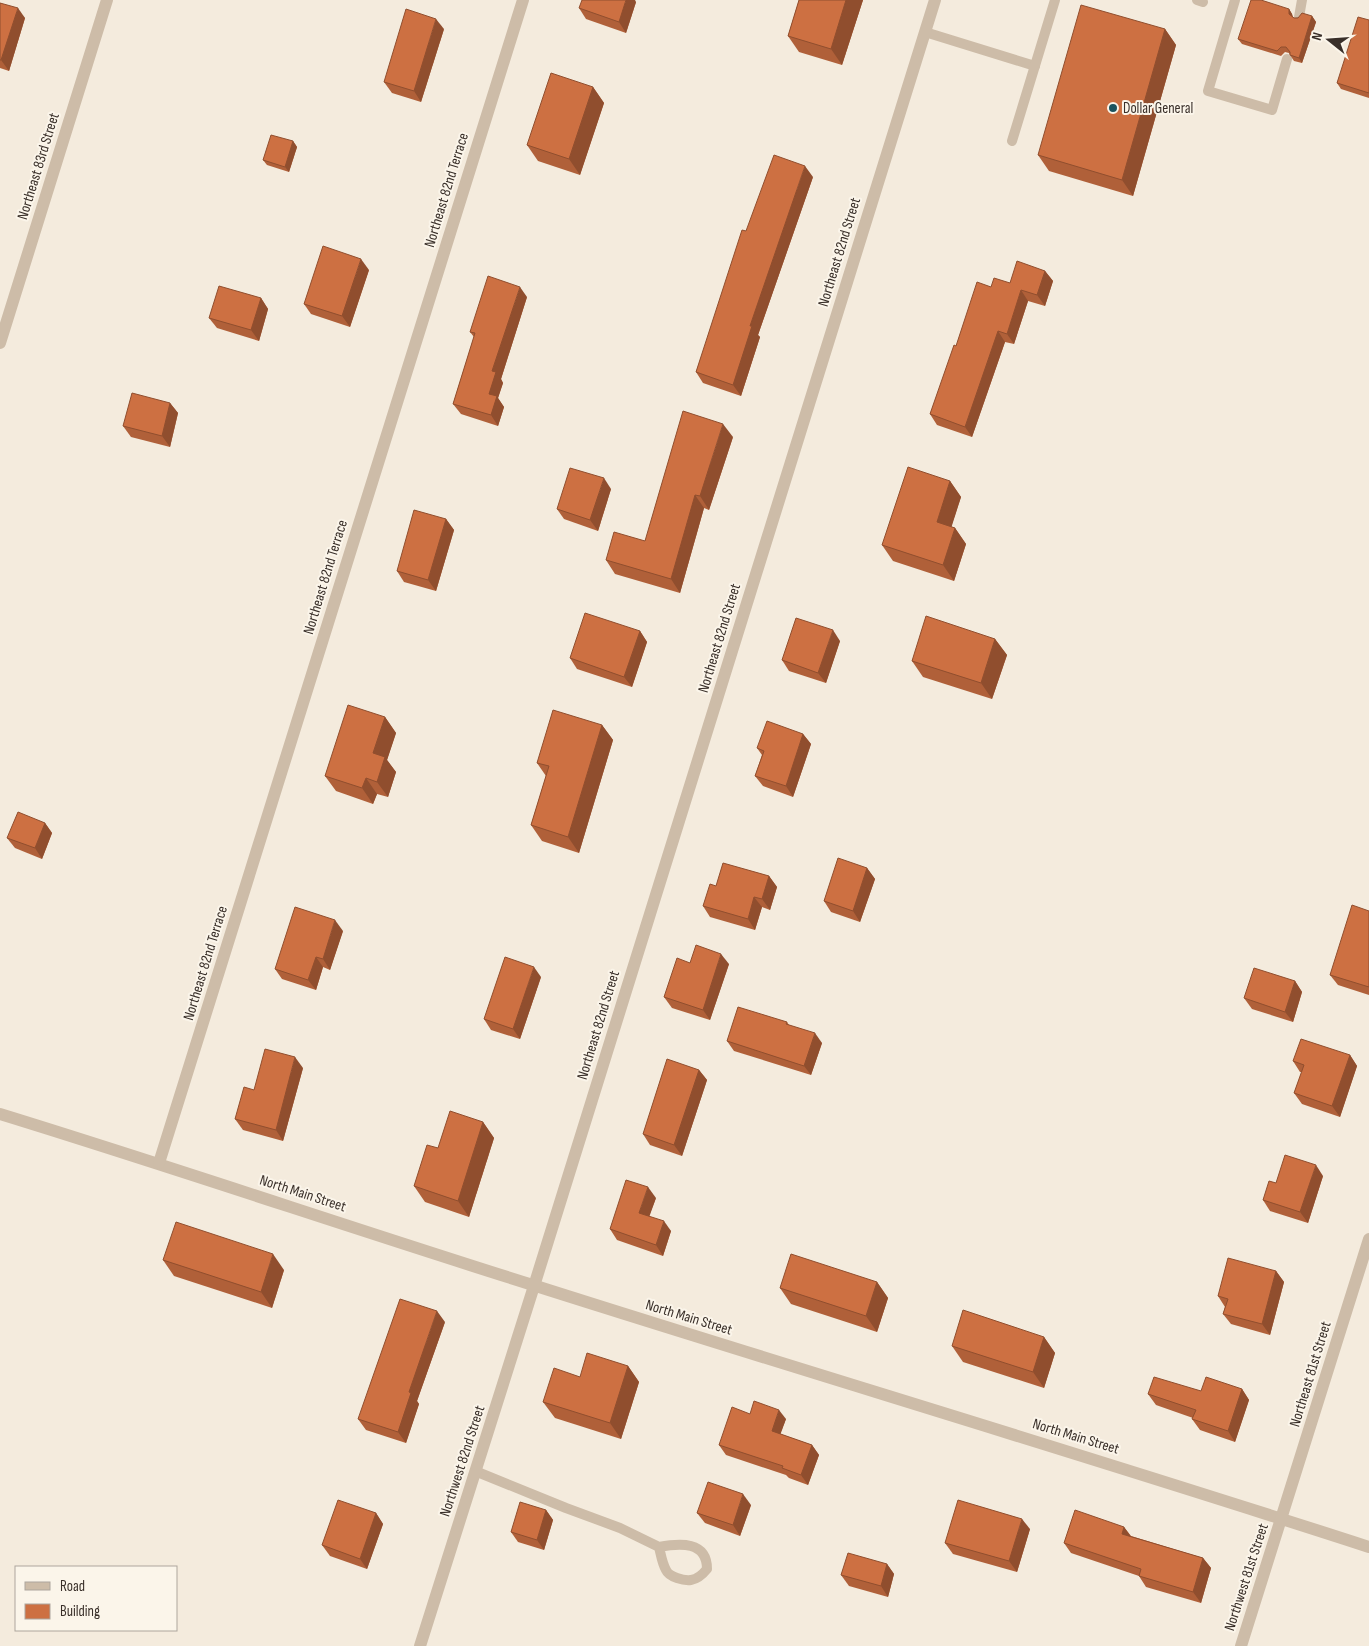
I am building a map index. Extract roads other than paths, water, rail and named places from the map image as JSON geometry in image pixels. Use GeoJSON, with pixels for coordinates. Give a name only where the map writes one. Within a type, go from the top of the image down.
{"type":"FeatureCollection","features":[{"type":"Feature","properties":{"kind":"street","name":"Northeast 83rd Street"},"geometry":{"type":"LineString","coordinates":[[0,343],[107,0]]}},
{"type":"Feature","properties":{"kind":"street","name":"Northeast 82nd Terrace"},"geometry":{"type":"LineString","coordinates":[[159,1163],[522,0]]}},
{"type":"Feature","properties":{"kind":"street","name":"Northeast 82nd Street"},"geometry":{"type":"LineString","coordinates":[[534,1286],[935,0]]}},
{"type":"Feature","properties":{"kind":"street","name":"North Main Street"},"geometry":{"type":"LineString","coordinates":[[0,1114],[159,1163],[534,1286],[1138,1472],[1369,1547]]}},
{"type":"Feature","properties":{"kind":"street","name":"Northeast 81st Street"},"geometry":{"type":"LineString","coordinates":[[1282,1518],[1369,1239]]}},
{"type":"Feature","properties":{"kind":"street","name":"Northwest 82nd Street"},"geometry":{"type":"LineString","coordinates":[[420,1646],[534,1286]]}},
{"type":"Feature","properties":{"kind":"street","name":"Northwest 81st Street"},"geometry":{"type":"LineString","coordinates":[[1241,1646],[1282,1518]]}},
{"type":"Feature","properties":{"kind":"lane"},"geometry":{"type":"LineString","coordinates":[[1012,141],[1055,0]]}},
{"type":"Feature","properties":{"kind":"lane"},"geometry":{"type":"LineString","coordinates":[[1235,0],[1208,91],[1272,110],[1287,59]]}},
{"type":"Feature","properties":{"kind":"lane"},"geometry":{"type":"LineString","coordinates":[[1299,16],[1302,0]]}},
{"type":"Feature","properties":{"kind":"lane"},"geometry":{"type":"LineString","coordinates":[[925,32],[1035,66]]}},
{"type":"Feature","properties":{"kind":"lane"},"geometry":{"type":"LineString","coordinates":[[476,1471],[620,1528],[659,1547],[686,1545],[700,1550],[707,1559],[707,1569],[701,1576],[691,1580],[676,1578],[667,1573],[661,1559],[659,1547]]}},
{"type":"Feature","properties":{"kind":"place","name":"Dollar General"},"geometry":{"type":"Point","coordinates":[1113,108]}}]}
